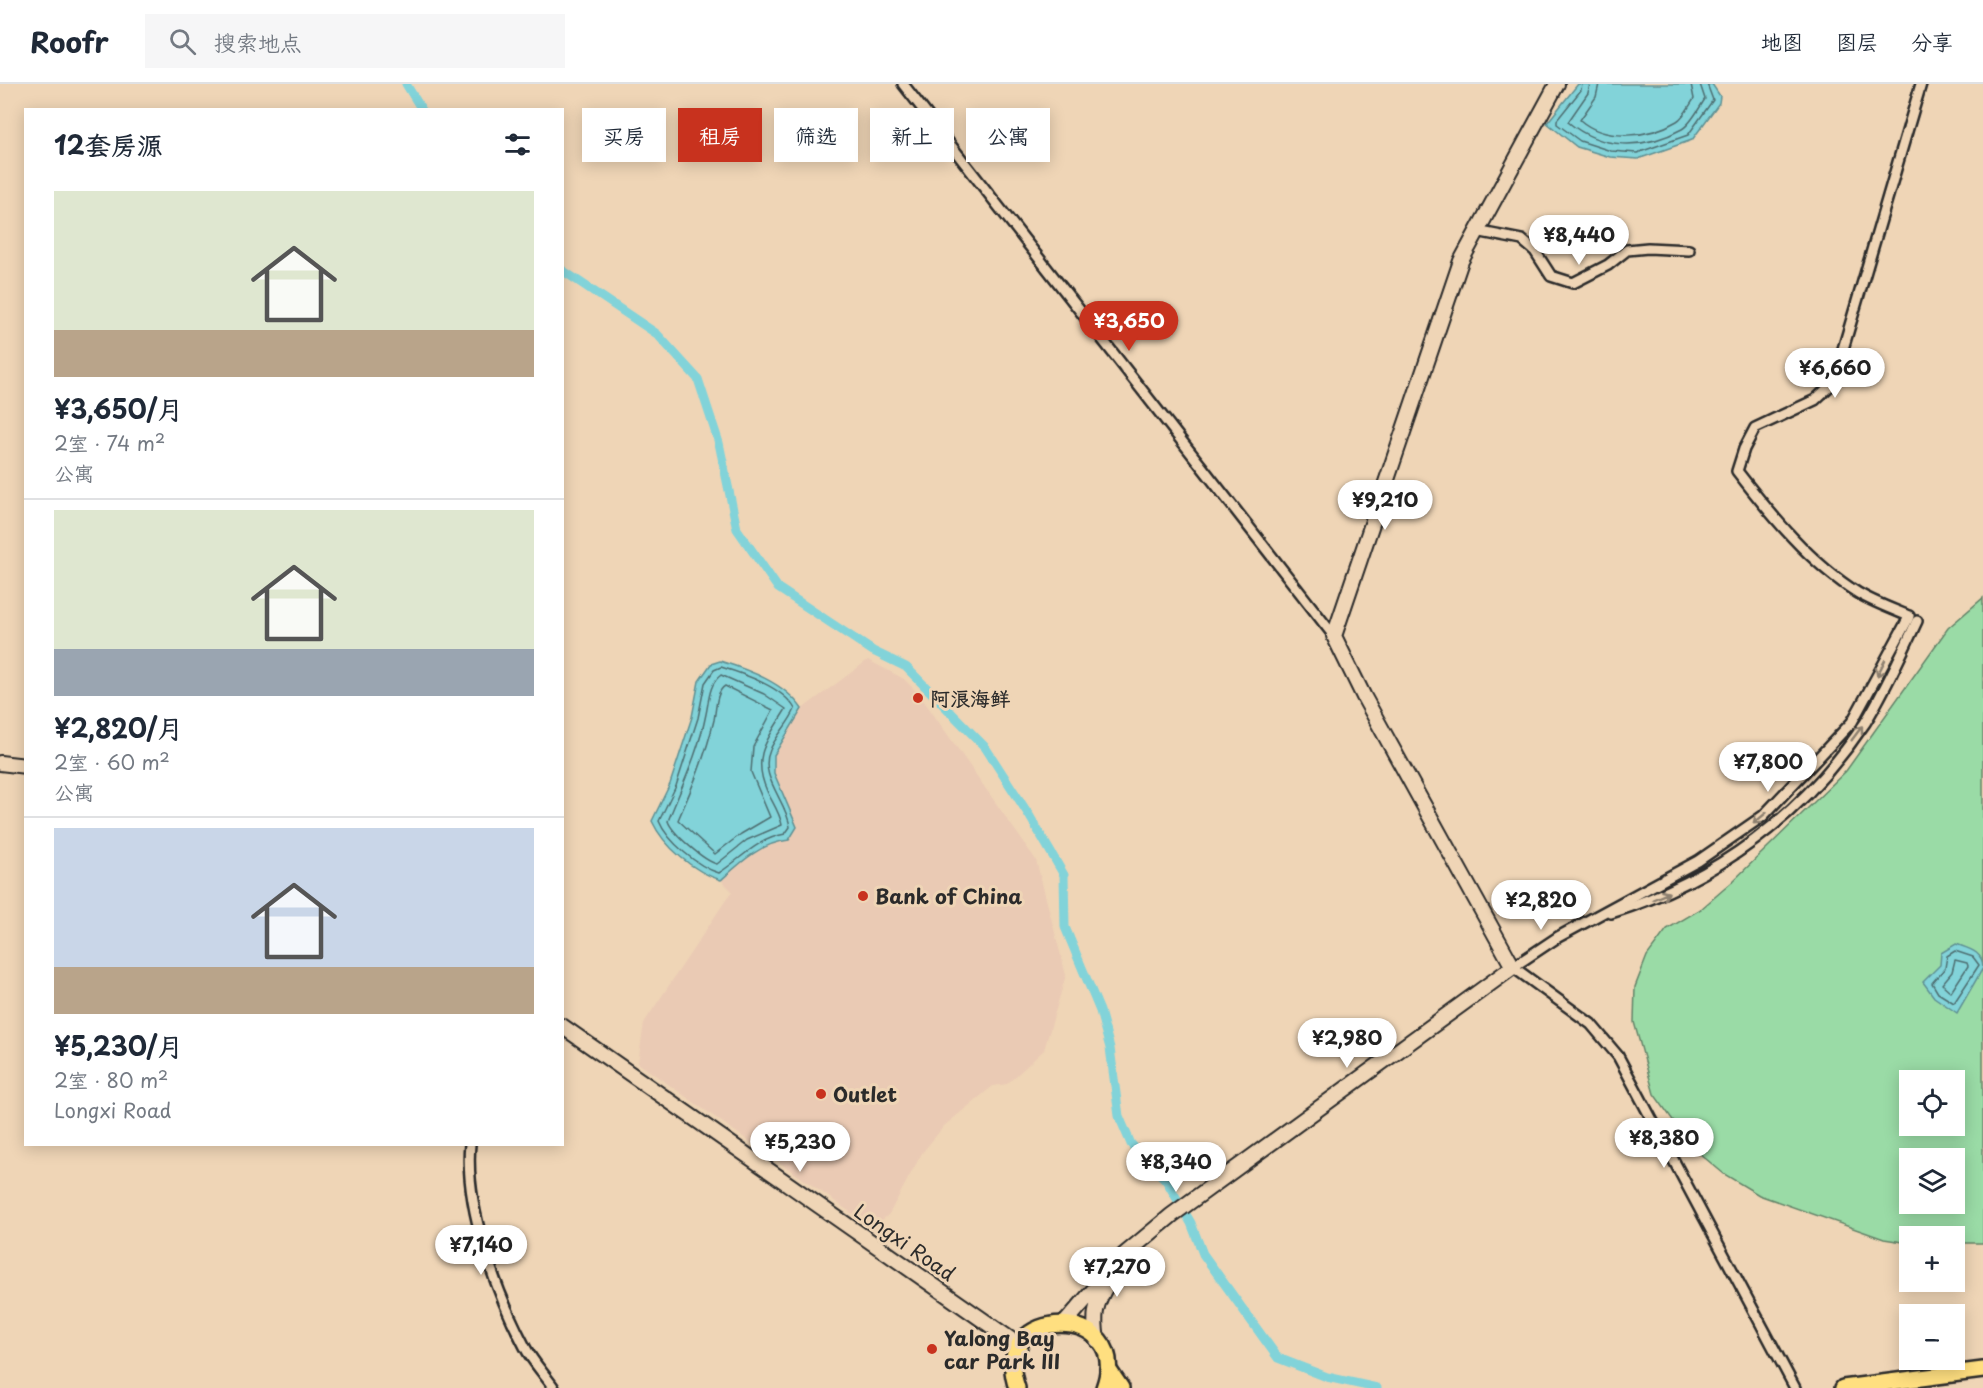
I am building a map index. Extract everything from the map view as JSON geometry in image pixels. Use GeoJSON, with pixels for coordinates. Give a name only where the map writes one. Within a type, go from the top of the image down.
{"type":"FeatureCollection","features":[{"type":"Feature","properties":{"kind":"main road"},"geometry":{"type":"LineString","coordinates":[[1017,1388],[1013,1378],[1014,1361],[1020,1346],[1031,1332],[1047,1324],[1065,1323],[1083,1328],[1097,1340],[1103,1348],[1108,1369],[1121,1388]]}},
{"type":"Feature","properties":{"kind":"main road"},"geometry":{"type":"LineString","coordinates":[[1104,1388],[1108,1369]]}},
{"type":"Feature","properties":{"kind":"main road"},"geometry":{"type":"LineString","coordinates":[[1843,1388],[1983,1370]]}},
{"type":"Feature","properties":{"kind":"street"},"geometry":{"type":"LineString","coordinates":[[903,84],[1334,636],[1359,687],[1513,967],[1591,1024],[1618,1056],[1795,1388]]}},
{"type":"Feature","properties":{"kind":"street"},"geometry":{"type":"LineString","coordinates":[[1334,636],[1461,261],[1557,84]]}},
{"type":"Feature","properties":{"kind":"street"},"geometry":{"type":"LineString","coordinates":[[1913,619],[1858,593],[1816,561],[1760,501],[1737,471],[1744,449],[1755,428],[1815,400],[1833,383],[1920,84]]}},
{"type":"Feature","properties":{"kind":"street"},"geometry":{"type":"LineString","coordinates":[[1476,231],[1522,240],[1534,251],[1551,276],[1573,283],[1608,265],[1627,250],[1648,248],[1689,250]]}},
{"type":"Feature","properties":{"kind":"street"},"geometry":{"type":"LineString","coordinates":[[1586,921],[1643,903],[1709,872],[1756,841],[1794,809],[1865,722],[1913,619]]}},
{"type":"Feature","properties":{"kind":"street"},"geometry":{"type":"LineString","coordinates":[[1065,1323],[1124,1255],[1172,1215],[1513,967],[1586,921],[1698,861],[1763,816],[1852,722],[1913,619]]}},
{"type":"Feature","properties":{"kind":"street"},"geometry":{"type":"LineString","coordinates":[[0,763],[24,766]]}},
{"type":"Feature","properties":{"kind":"street","name":"Longxi Road"},"geometry":{"type":"LineString","coordinates":[[564,1027],[1020,1346]]}},
{"type":"Feature","properties":{"kind":"street"},"geometry":{"type":"LineString","coordinates":[[470,1146],[468,1163],[473,1210],[488,1257],[525,1348],[554,1388]]}},
{"type":"Feature","properties":{"kind":"street"},"geometry":{"type":"LineString","coordinates":[[1097,1340],[1094,1321],[1095,1303],[1124,1255]]}},
{"type":"Feature","properties":{"kind":"shaded area"},"geometry":{"type":"Polygon","coordinates":[[[868,660],[904,679],[919,694],[1036,860],[1066,975],[1044,1050],[1007,1084],[993,1086],[944,1126],[922,1153],[889,1214],[873,1228],[638,1063],[644,1023],[732,891],[721,880],[754,852],[774,841],[789,840],[780,787],[774,773],[774,755],[786,732],[802,709],[868,660]]]}},
{"type":"Feature","properties":{"kind":"green space"},"geometry":{"type":"Polygon","coordinates":[[[1983,598],[1983,1243],[1965,1243],[1965,1226],[1899,1226],[1899,1241],[1884,1239],[1759,1195],[1724,1174],[1693,1148],[1654,1094],[1634,1022],[1635,987],[1647,956],[1667,929],[1701,909],[1731,883],[1846,771],[1948,628],[1983,598]]]}},
{"type":"Feature","properties":{"kind":"water"},"geometry":{"type":"Polygon","coordinates":[[[1578,84],[1712,84],[1720,96],[1719,103],[1692,140],[1638,159],[1610,157],[1577,147],[1547,123],[1578,84]]]}},
{"type":"Feature","properties":{"kind":"water"},"geometry":{"type":"Polygon","coordinates":[[[720,661],[766,679],[786,692],[802,709],[774,755],[774,773],[797,827],[789,840],[761,849],[721,880],[690,865],[664,840],[652,821],[670,784],[692,717],[699,681],[711,664],[720,661]]]}},
{"type":"Feature","properties":{"kind":"water"},"geometry":{"type":"Polygon","coordinates":[[[1956,944],[1978,954],[1983,968],[1957,1013],[1934,997],[1923,982],[1940,965],[1941,953],[1956,944]]]}},
{"type":"Feature","properties":{"kind":"waterway"},"geometry":{"type":"LineString","coordinates":[[406,84],[421,108]]}},
{"type":"Feature","properties":{"kind":"waterway"},"geometry":{"type":"LineString","coordinates":[[564,271],[657,334],[698,379],[719,443],[737,529],[778,588],[873,651],[906,667],[985,747],[1064,875],[1065,927],[1100,1011],[1110,1048],[1119,1116],[1131,1144],[1166,1180],[1191,1223],[1203,1254],[1278,1358],[1327,1377],[1377,1388]]}},
{"type":"Feature","properties":{"kind":"place","name":"阿浪海鲜"},"geometry":{"type":"Point","coordinates":[918,698]}},
{"type":"Feature","properties":{"kind":"place","name":"Bank of China"},"geometry":{"type":"Point","coordinates":[863,896]}},
{"type":"Feature","properties":{"kind":"place","name":"Outlet"},"geometry":{"type":"Point","coordinates":[821,1094]}},
{"type":"Feature","properties":{"kind":"place","name":"Yalong Bay car Park III"},"geometry":{"type":"Point","coordinates":[932,1349]}}]}
